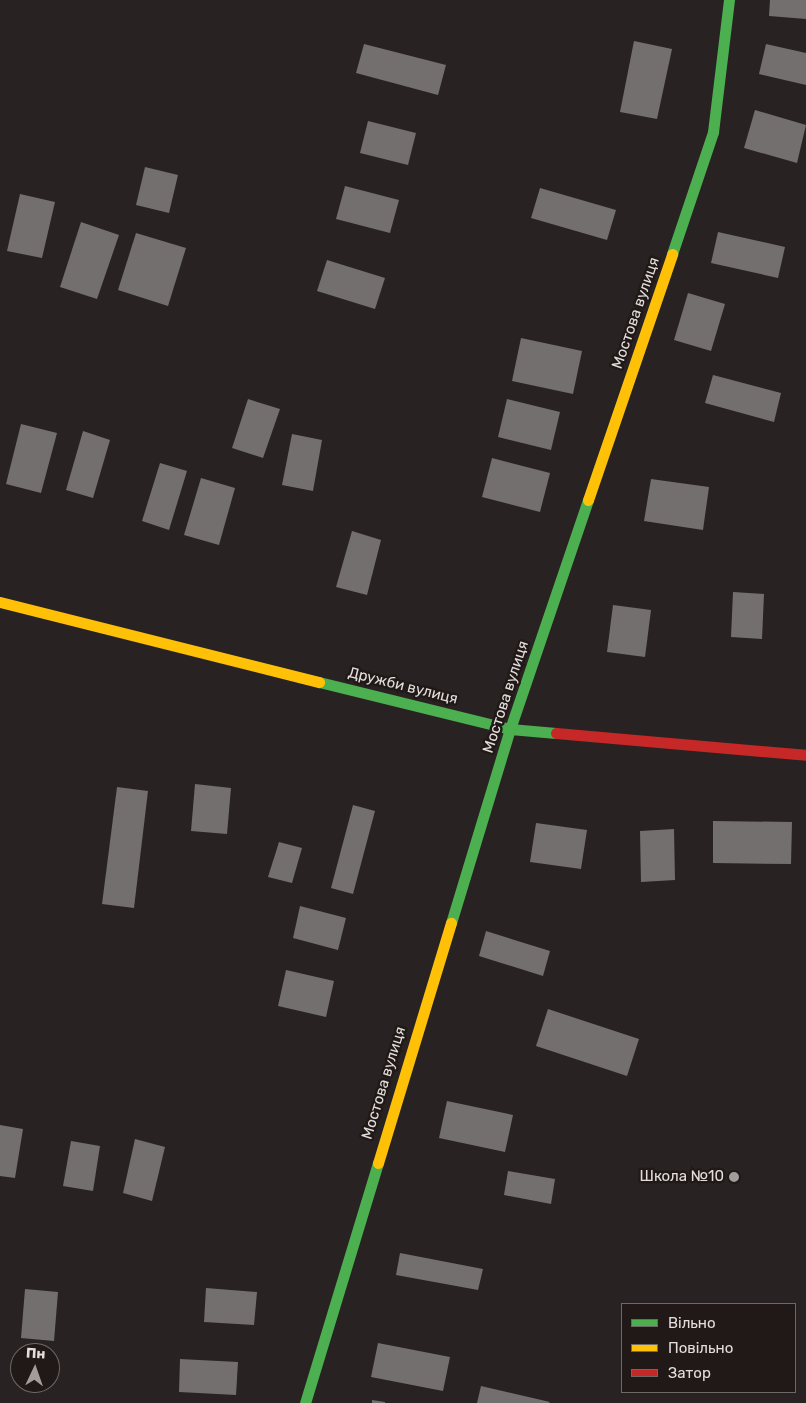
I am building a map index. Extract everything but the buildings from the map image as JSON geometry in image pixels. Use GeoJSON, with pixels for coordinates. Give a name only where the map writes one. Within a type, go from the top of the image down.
{"type":"FeatureCollection","features":[{"type":"Feature","properties":{"kind":"street","name":"Мостова вулиця"},"geometry":{"type":"LineString","coordinates":[[305,1403],[510,729],[713,132],[729,0]]}},
{"type":"Feature","properties":{"kind":"street","name":"Дружби вулиця"},"geometry":{"type":"LineString","coordinates":[[0,602],[510,729],[806,755]]}},
{"type":"Feature","properties":{"kind":"traffic: fast"},"geometry":{"type":"LineString","coordinates":[[672,254],[713,132],[729,0]]}},
{"type":"Feature","properties":{"kind":"traffic: fast"},"geometry":{"type":"LineString","coordinates":[[451,923],[510,729],[588,500]]}},
{"type":"Feature","properties":{"kind":"traffic: fast"},"geometry":{"type":"LineString","coordinates":[[319,682],[510,729],[556,733]]}},
{"type":"Feature","properties":{"kind":"traffic: fast"},"geometry":{"type":"LineString","coordinates":[[305,1403],[378,1163]]}},
{"type":"Feature","properties":{"kind":"traffic: slow"},"geometry":{"type":"LineString","coordinates":[[588,500],[672,254]]}},
{"type":"Feature","properties":{"kind":"traffic: slow"},"geometry":{"type":"LineString","coordinates":[[0,602],[319,682]]}},
{"type":"Feature","properties":{"kind":"traffic: slow"},"geometry":{"type":"LineString","coordinates":[[378,1163],[451,923]]}},
{"type":"Feature","properties":{"kind":"traffic: jam"},"geometry":{"type":"LineString","coordinates":[[556,733],[806,755]]}},
{"type":"Feature","properties":{"kind":"place","name":"Школа №10"},"geometry":{"type":"Point","coordinates":[734,1177]}}]}
